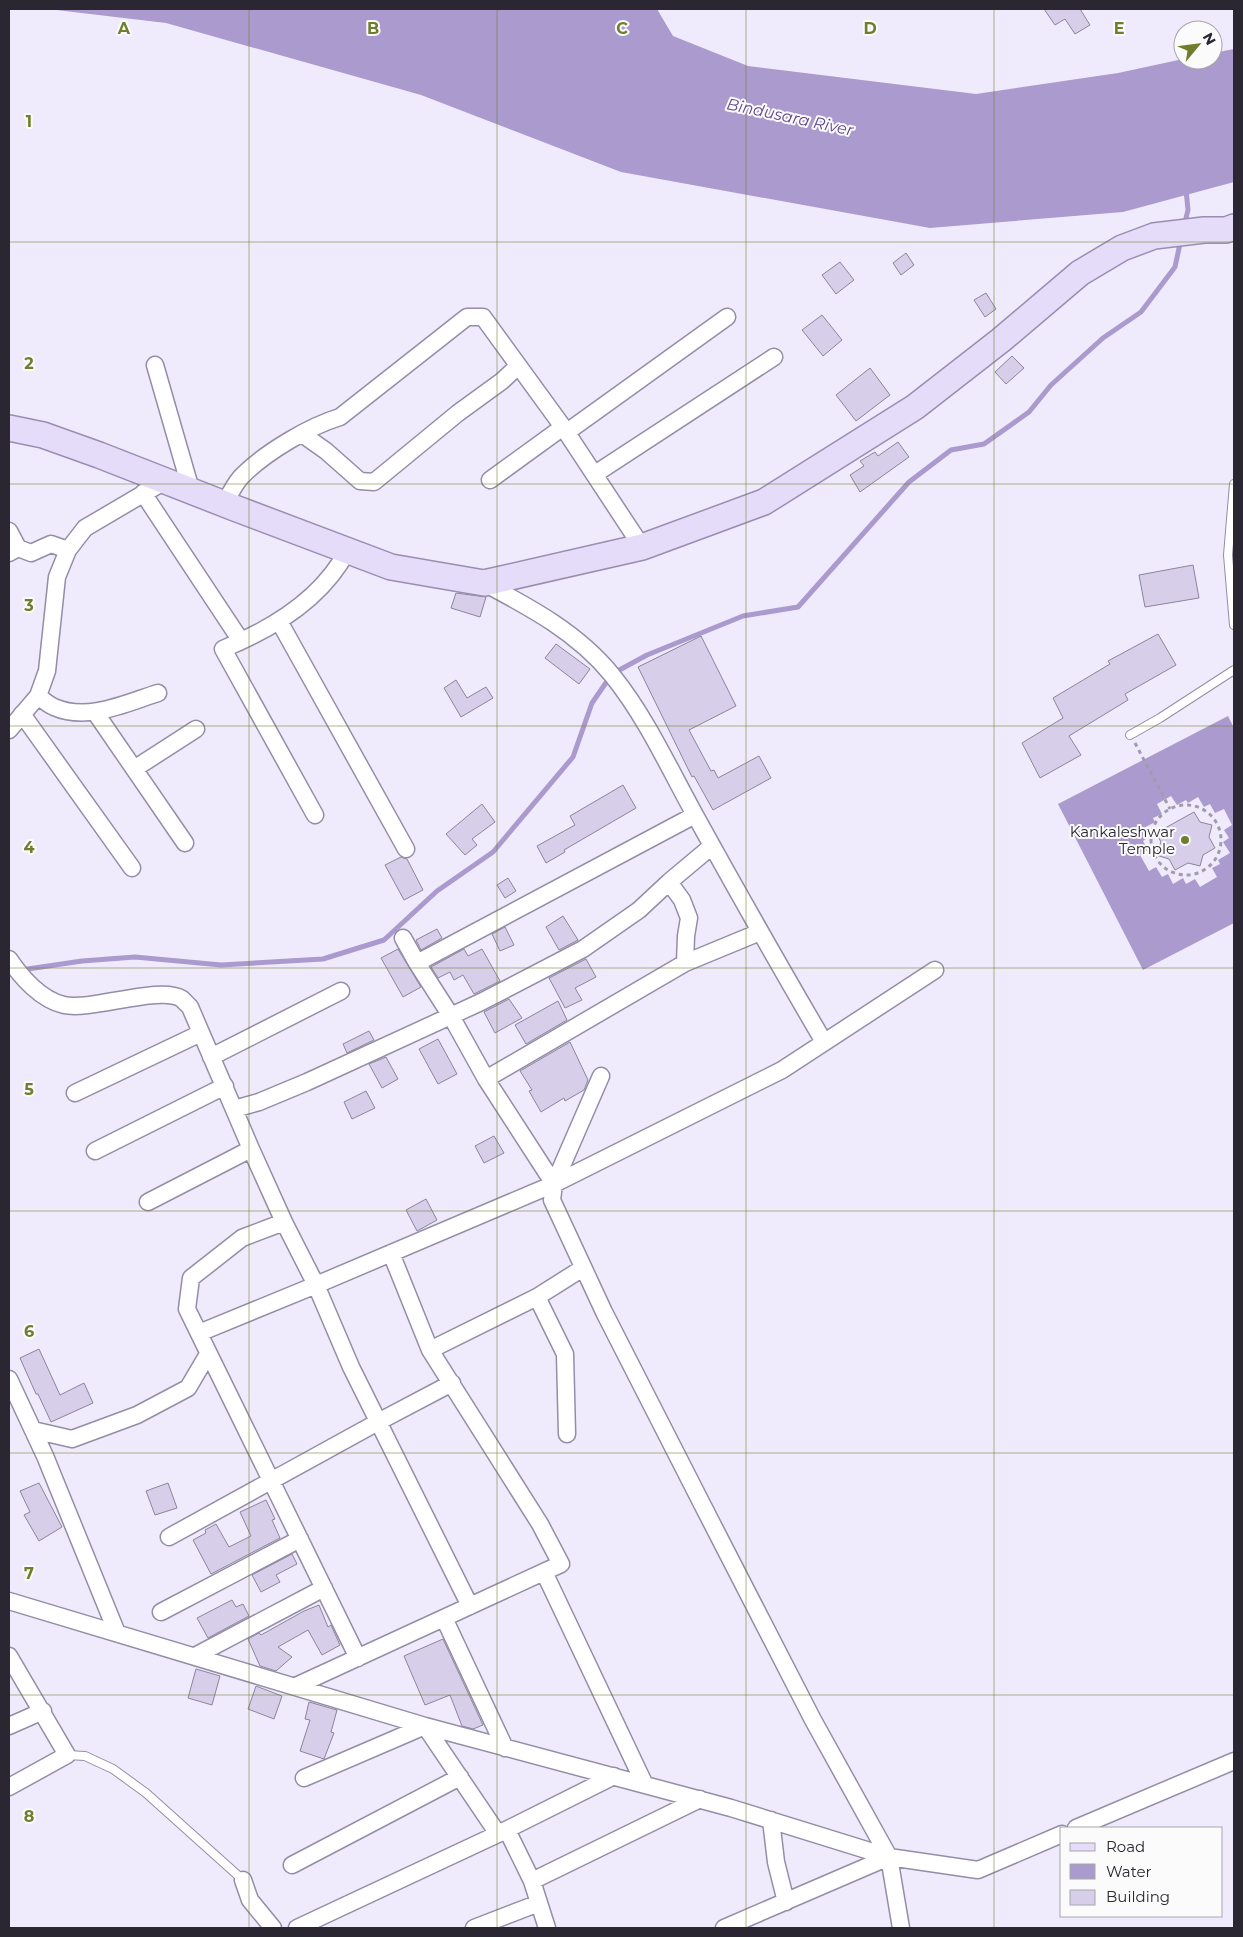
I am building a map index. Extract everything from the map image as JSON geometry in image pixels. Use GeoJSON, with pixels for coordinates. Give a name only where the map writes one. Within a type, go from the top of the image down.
{"type":"FeatureCollection","features":[{"type":"Feature","properties":{"kind":"main road"},"geometry":{"type":"LineString","coordinates":[[9,428],[43,434],[346,551],[391,566],[484,583],[642,547],[764,502],[915,407],[1001,340],[1080,273],[1122,248],[1154,236],[1225,231]]}},
{"type":"Feature","properties":{"kind":"street"},"geometry":{"type":"LineString","coordinates":[[224,504],[242,476],[265,457],[321,423],[340,417],[467,317],[483,317],[565,430],[642,547]]}},
{"type":"Feature","properties":{"kind":"street"},"geometry":{"type":"LineString","coordinates":[[490,480],[727,317]]}},
{"type":"Feature","properties":{"kind":"street"},"geometry":{"type":"LineString","coordinates":[[595,474],[774,357]]}},
{"type":"Feature","properties":{"kind":"street"},"geometry":{"type":"LineString","coordinates":[[154,365],[191,490]]}},
{"type":"Feature","properties":{"kind":"street"},"geometry":{"type":"LineString","coordinates":[[302,434],[344,466],[360,481],[374,482],[458,413],[502,381],[518,366]]}},
{"type":"Feature","properties":{"kind":"street"},"geometry":{"type":"LineString","coordinates":[[9,730],[38,696],[46,671],[57,577],[68,550],[85,528],[165,481]]}},
{"type":"Feature","properties":{"kind":"street"},"geometry":{"type":"LineString","coordinates":[[143,493],[242,641]]}},
{"type":"Feature","properties":{"kind":"street"},"geometry":{"type":"LineString","coordinates":[[9,531],[14,551],[31,553],[51,544],[68,550]]}},
{"type":"Feature","properties":{"kind":"street"},"geometry":{"type":"LineString","coordinates":[[315,815],[223,649],[279,621],[314,594],[340,564],[346,551]]}},
{"type":"Feature","properties":{"kind":"street"},"geometry":{"type":"LineString","coordinates":[[484,583],[530,608],[569,634],[612,674],[636,709],[760,932],[824,1042]]}},
{"type":"Feature","properties":{"kind":"street"},"geometry":{"type":"LineString","coordinates":[[279,621],[406,849]]}},
{"type":"Feature","properties":{"kind":"street"},"geometry":{"type":"LineString","coordinates":[[38,696],[54,707],[74,713],[95,712],[158,693]]}},
{"type":"Feature","properties":{"kind":"street"},"geometry":{"type":"LineString","coordinates":[[95,712],[185,843]]}},
{"type":"Feature","properties":{"kind":"street"},"geometry":{"type":"LineString","coordinates":[[22,714],[132,868]]}},
{"type":"Feature","properties":{"kind":"street"},"geometry":{"type":"LineString","coordinates":[[134,769],[196,729]]}},
{"type":"Feature","properties":{"kind":"street"},"geometry":{"type":"LineString","coordinates":[[417,963],[695,815]]}},
{"type":"Feature","properties":{"kind":"street"},"geometry":{"type":"LineString","coordinates":[[234,1109],[307,1082],[452,1016],[583,949],[639,910],[712,846]]}},
{"type":"Feature","properties":{"kind":"street"},"geometry":{"type":"LineString","coordinates":[[669,882],[682,900],[689,918],[685,964]]}},
{"type":"Feature","properties":{"kind":"street"},"geometry":{"type":"LineString","coordinates":[[486,1078],[685,964],[760,932]]}},
{"type":"Feature","properties":{"kind":"street"},"geometry":{"type":"LineString","coordinates":[[403,938],[452,1016],[486,1078],[554,1184]]}},
{"type":"Feature","properties":{"kind":"street"},"geometry":{"type":"LineString","coordinates":[[9,959],[26,980],[43,995],[64,1005],[100,1004],[165,995],[181,998],[190,1007],[251,1149],[284,1222],[316,1285],[351,1367],[470,1606]]}},
{"type":"Feature","properties":{"kind":"street"},"geometry":{"type":"LineString","coordinates":[[199,1333],[554,1184],[782,1070],[935,970]]}},
{"type":"Feature","properties":{"kind":"street"},"geometry":{"type":"LineString","coordinates":[[211,1057],[341,992]]}},
{"type":"Feature","properties":{"kind":"street"},"geometry":{"type":"LineString","coordinates":[[75,1093],[201,1033]]}},
{"type":"Feature","properties":{"kind":"street"},"geometry":{"type":"LineString","coordinates":[[601,1076],[554,1184],[552,1200],[584,1268],[804,1703],[889,1857],[901,1928]]}},
{"type":"Feature","properties":{"kind":"street"},"geometry":{"type":"LineString","coordinates":[[95,1150],[225,1086]]}},
{"type":"Feature","properties":{"kind":"street"},"geometry":{"type":"LineString","coordinates":[[148,1202],[251,1149]]}},
{"type":"Feature","properties":{"kind":"street"},"geometry":{"type":"LineString","coordinates":[[284,1222],[242,1238],[191,1278],[187,1309],[358,1658]]}},
{"type":"Feature","properties":{"kind":"street"},"geometry":{"type":"LineString","coordinates":[[296,1686],[561,1564],[540,1524],[430,1350],[391,1253]]}},
{"type":"Feature","properties":{"kind":"street"},"geometry":{"type":"LineString","coordinates":[[430,1350],[537,1296],[584,1268]]}},
{"type":"Feature","properties":{"kind":"street"},"geometry":{"type":"LineString","coordinates":[[537,1296],[566,1354],[568,1434]]}},
{"type":"Feature","properties":{"kind":"street"},"geometry":{"type":"LineString","coordinates":[[33,1430],[72,1440],[137,1415],[188,1388],[208,1354]]}},
{"type":"Feature","properties":{"kind":"street"},"geometry":{"type":"LineString","coordinates":[[9,1379],[45,1456],[117,1633]]}},
{"type":"Feature","properties":{"kind":"street"},"geometry":{"type":"LineString","coordinates":[[169,1537],[452,1383]]}},
{"type":"Feature","properties":{"kind":"street"},"geometry":{"type":"LineString","coordinates":[[161,1612],[300,1539]]}},
{"type":"Feature","properties":{"kind":"street"},"geometry":{"type":"LineString","coordinates":[[544,1572],[644,1783]]}},
{"type":"Feature","properties":{"kind":"street"},"geometry":{"type":"LineString","coordinates":[[195,1656],[324,1588]]}},
{"type":"Feature","properties":{"kind":"street"},"geometry":{"type":"LineString","coordinates":[[9,1601],[425,1726],[644,1783],[889,1857],[978,1870],[1060,1835]]}},
{"type":"Feature","properties":{"kind":"street"},"geometry":{"type":"LineString","coordinates":[[444,1618],[504,1748]]}},
{"type":"Feature","properties":{"kind":"street"},"geometry":{"type":"LineString","coordinates":[[9,1658],[43,1711],[67,1755],[9,1788]]}},
{"type":"Feature","properties":{"kind":"street"},"geometry":{"type":"LineString","coordinates":[[9,1726],[43,1711]]}},
{"type":"Feature","properties":{"kind":"street"},"geometry":{"type":"LineString","coordinates":[[425,1726],[460,1777],[503,1832],[532,1881],[546,1928]]}},
{"type":"Feature","properties":{"kind":"street"},"geometry":{"type":"LineString","coordinates":[[304,1778],[425,1726]]}},
{"type":"Feature","properties":{"kind":"street"},"geometry":{"type":"LineString","coordinates":[[1078,1827],[1234,1761]]}},
{"type":"Feature","properties":{"kind":"street"},"geometry":{"type":"LineString","coordinates":[[297,1928],[503,1832],[614,1776]]}},
{"type":"Feature","properties":{"kind":"street"},"geometry":{"type":"LineString","coordinates":[[292,1864],[460,1777]]}},
{"type":"Feature","properties":{"kind":"street"},"geometry":{"type":"LineString","coordinates":[[532,1881],[700,1799]]}},
{"type":"Feature","properties":{"kind":"street"},"geometry":{"type":"LineString","coordinates":[[771,1820],[776,1862],[786,1902]]}},
{"type":"Feature","properties":{"kind":"street"},"geometry":{"type":"LineString","coordinates":[[724,1928],[889,1857]]}},
{"type":"Feature","properties":{"kind":"street"},"geometry":{"type":"LineString","coordinates":[[243,1880],[250,1900],[273,1928]]}},
{"type":"Feature","properties":{"kind":"street"},"geometry":{"type":"LineString","coordinates":[[474,1928],[539,1903]]}},
{"type":"Feature","properties":{"kind":"lane"},"geometry":{"type":"LineString","coordinates":[[1234,484],[1228,555],[1234,625]]}},
{"type":"Feature","properties":{"kind":"lane"},"geometry":{"type":"LineString","coordinates":[[1130,735],[1234,670]]}},
{"type":"Feature","properties":{"kind":"lane"},"geometry":{"type":"LineString","coordinates":[[67,1755],[85,1756],[113,1769],[139,1788],[219,1856],[243,1880]]}},
{"type":"Feature","properties":{"kind":"path"},"geometry":{"type":"LineString","coordinates":[[1130,735],[1170,809]]}},
{"type":"Feature","properties":{"kind":"path"},"geometry":{"type":"LineString","coordinates":[[1192,806],[1203,810],[1212,817],[1218,827],[1221,838],[1220,849],[1215,860],[1197,874],[1174,873],[1164,868],[1156,859],[1152,848],[1153,831],[1161,816],[1170,809],[1192,806]]}},
{"type":"Feature","properties":{"kind":"water","name":"Bindusara River"},"geometry":{"type":"Polygon","coordinates":[[[48,9],[657,9],[673,36],[748,66],[976,94],[1118,73],[1173,61],[1173,70],[1223,70],[1223,51],[1234,49],[1234,182],[1123,212],[930,228],[621,172],[421,95],[166,23],[48,9]]]}},
{"type":"Feature","properties":{"kind":"water"},"geometry":{"type":"Polygon","coordinates":[[[1228,716],[1234,728],[1234,923],[1143,970],[1058,804],[1228,716]],[[1171,796],[1157,804],[1162,814],[1153,818],[1155,822],[1144,828],[1148,837],[1143,841],[1148,850],[1140,855],[1149,871],[1156,867],[1162,877],[1168,874],[1173,884],[1183,878],[1186,884],[1195,879],[1200,887],[1217,877],[1212,868],[1220,864],[1218,860],[1230,853],[1223,842],[1229,838],[1224,830],[1232,825],[1224,809],[1215,813],[1210,804],[1204,807],[1198,797],[1188,803],[1186,800],[1177,805],[1171,796]]]}},
{"type":"Feature","properties":{"kind":"building"},"geometry":{"type":"Polygon","coordinates":[[[1044,9],[1080,9],[1090,25],[1075,34],[1065,19],[1055,25],[1044,9]]]}},
{"type":"Feature","properties":{"kind":"building"},"geometry":{"type":"Polygon","coordinates":[[[906,253],[914,265],[901,275],[893,263],[906,253]]]}},
{"type":"Feature","properties":{"kind":"building"},"geometry":{"type":"Polygon","coordinates":[[[840,262],[854,280],[836,294],[822,275],[840,262]]]}},
{"type":"Feature","properties":{"kind":"building"},"geometry":{"type":"Polygon","coordinates":[[[986,293],[996,309],[985,317],[974,300],[986,293]]]}},
{"type":"Feature","properties":{"kind":"building"},"geometry":{"type":"Polygon","coordinates":[[[822,315],[842,340],[823,356],[802,330],[822,315]]]}},
{"type":"Feature","properties":{"kind":"building"},"geometry":{"type":"Polygon","coordinates":[[[1012,356],[1024,368],[1006,384],[995,372],[1012,356]]]}},
{"type":"Feature","properties":{"kind":"building"},"geometry":{"type":"Polygon","coordinates":[[[870,368],[890,395],[856,421],[836,395],[870,368]]]}},
{"type":"Feature","properties":{"kind":"building"},"geometry":{"type":"Polygon","coordinates":[[[898,442],[909,457],[860,492],[850,475],[864,466],[860,461],[875,452],[878,456],[898,442]]]}},
{"type":"Feature","properties":{"kind":"building"},"geometry":{"type":"Polygon","coordinates":[[[1193,565],[1199,598],[1145,607],[1139,575],[1193,565]]]}},
{"type":"Feature","properties":{"kind":"building"},"geometry":{"type":"Polygon","coordinates":[[[456,593],[486,597],[480,617],[451,608],[456,593]]]}},
{"type":"Feature","properties":{"kind":"building"},"geometry":{"type":"Polygon","coordinates":[[[1158,634],[1176,665],[1125,694],[1128,700],[1069,736],[1081,755],[1040,778],[1022,743],[1063,718],[1053,698],[1110,664],[1108,661],[1158,634]]]}},
{"type":"Feature","properties":{"kind":"building"},"geometry":{"type":"Polygon","coordinates":[[[701,636],[736,706],[689,730],[711,771],[714,770],[718,778],[759,756],[771,778],[713,810],[694,776],[692,777],[638,667],[701,636]]]}},
{"type":"Feature","properties":{"kind":"building"},"geometry":{"type":"Polygon","coordinates":[[[556,644],[590,669],[579,684],[545,658],[556,644]]]}},
{"type":"Feature","properties":{"kind":"building"},"geometry":{"type":"Polygon","coordinates":[[[456,680],[467,698],[486,687],[493,698],[461,717],[444,688],[456,680]]]}},
{"type":"Feature","properties":{"kind":"building"},"geometry":{"type":"Polygon","coordinates":[[[623,785],[636,808],[564,850],[565,852],[546,863],[537,846],[575,825],[570,816],[623,785]]]}},
{"type":"Feature","properties":{"kind":"building"},"geometry":{"type":"Polygon","coordinates":[[[482,804],[495,822],[472,839],[477,845],[465,855],[446,834],[482,804]]]}},
{"type":"Feature","properties":{"kind":"building","name":"Kankaleshwar Temple"},"geometry":{"type":"Polygon","coordinates":[[[1194,812],[1200,822],[1212,825],[1209,837],[1215,848],[1203,855],[1200,866],[1188,863],[1175,870],[1169,859],[1156,855],[1161,842],[1156,833],[1194,812]]]}},
{"type":"Feature","properties":{"kind":"building"},"geometry":{"type":"Polygon","coordinates":[[[401,857],[407,859],[423,890],[404,900],[385,865],[401,857]]]}},
{"type":"Feature","properties":{"kind":"building"},"geometry":{"type":"Polygon","coordinates":[[[508,878],[516,891],[505,898],[497,885],[508,878]]]}},
{"type":"Feature","properties":{"kind":"building"},"geometry":{"type":"Polygon","coordinates":[[[563,916],[578,940],[559,950],[546,927],[563,916]]]}},
{"type":"Feature","properties":{"kind":"building"},"geometry":{"type":"Polygon","coordinates":[[[505,927],[514,945],[500,951],[492,934],[505,927]]]}},
{"type":"Feature","properties":{"kind":"building"},"geometry":{"type":"Polygon","coordinates":[[[437,929],[442,938],[421,950],[416,940],[437,929]]]}},
{"type":"Feature","properties":{"kind":"building"},"geometry":{"type":"Polygon","coordinates":[[[398,949],[421,987],[403,997],[381,958],[398,949]]]}},
{"type":"Feature","properties":{"kind":"building"},"geometry":{"type":"Polygon","coordinates":[[[464,949],[468,956],[482,949],[500,981],[474,994],[463,975],[454,980],[450,972],[438,978],[431,967],[464,949]]]}},
{"type":"Feature","properties":{"kind":"building"},"geometry":{"type":"Polygon","coordinates":[[[586,959],[596,977],[575,988],[582,1000],[565,1008],[549,978],[586,959]]]}},
{"type":"Feature","properties":{"kind":"building"},"geometry":{"type":"Polygon","coordinates":[[[509,999],[522,1018],[495,1033],[484,1012],[509,999]]]}},
{"type":"Feature","properties":{"kind":"building"},"geometry":{"type":"Polygon","coordinates":[[[558,1001],[567,1020],[526,1044],[515,1025],[558,1001]]]}},
{"type":"Feature","properties":{"kind":"building"},"geometry":{"type":"Polygon","coordinates":[[[369,1031],[374,1040],[347,1053],[343,1044],[369,1031]]]}},
{"type":"Feature","properties":{"kind":"building"},"geometry":{"type":"Polygon","coordinates":[[[438,1039],[457,1074],[438,1084],[419,1049],[438,1039]]]}},
{"type":"Feature","properties":{"kind":"building"},"geometry":{"type":"Polygon","coordinates":[[[570,1042],[588,1080],[584,1090],[565,1101],[564,1098],[541,1112],[529,1091],[532,1090],[520,1071],[570,1042]]]}},
{"type":"Feature","properties":{"kind":"building"},"geometry":{"type":"Polygon","coordinates":[[[386,1057],[398,1079],[382,1088],[369,1064],[386,1057]]]}},
{"type":"Feature","properties":{"kind":"building"},"geometry":{"type":"Polygon","coordinates":[[[366,1091],[375,1108],[352,1119],[344,1102],[366,1091]]]}},
{"type":"Feature","properties":{"kind":"building"},"geometry":{"type":"Polygon","coordinates":[[[494,1136],[504,1153],[484,1163],[475,1146],[494,1136]]]}},
{"type":"Feature","properties":{"kind":"building"},"geometry":{"type":"Polygon","coordinates":[[[426,1199],[437,1220],[417,1231],[406,1210],[426,1199]]]}},
{"type":"Feature","properties":{"kind":"building"},"geometry":{"type":"Polygon","coordinates":[[[39,1349],[60,1395],[84,1383],[93,1403],[51,1422],[20,1358],[39,1349]]]}},
{"type":"Feature","properties":{"kind":"building"},"geometry":{"type":"Polygon","coordinates":[[[39,1483],[62,1527],[39,1541],[24,1515],[30,1512],[20,1491],[39,1483]]]}},
{"type":"Feature","properties":{"kind":"building"},"geometry":{"type":"Polygon","coordinates":[[[168,1483],[177,1508],[155,1515],[146,1491],[168,1483]]]}},
{"type":"Feature","properties":{"kind":"building"},"geometry":{"type":"Polygon","coordinates":[[[266,1500],[275,1519],[272,1520],[280,1538],[211,1574],[193,1540],[206,1533],[205,1530],[216,1524],[229,1547],[251,1536],[240,1512],[266,1500]]]}},
{"type":"Feature","properties":{"kind":"building"},"geometry":{"type":"Polygon","coordinates":[[[292,1554],[297,1564],[276,1575],[280,1582],[261,1592],[252,1575],[292,1554]]]}},
{"type":"Feature","properties":{"kind":"building"},"geometry":{"type":"Polygon","coordinates":[[[232,1600],[236,1607],[243,1604],[249,1616],[208,1638],[197,1618],[232,1600]]]}},
{"type":"Feature","properties":{"kind":"building"},"geometry":{"type":"Polygon","coordinates":[[[319,1605],[328,1627],[331,1625],[340,1645],[322,1655],[308,1630],[278,1647],[292,1657],[276,1671],[260,1666],[248,1639],[259,1633],[261,1635],[304,1611],[319,1605]]]}},
{"type":"Feature","properties":{"kind":"building"},"geometry":{"type":"Polygon","coordinates":[[[443,1639],[483,1725],[473,1729],[462,1726],[450,1695],[425,1705],[404,1656],[443,1639]]]}},
{"type":"Feature","properties":{"kind":"building"},"geometry":{"type":"Polygon","coordinates":[[[196,1669],[220,1676],[212,1705],[188,1698],[196,1669]]]}},
{"type":"Feature","properties":{"kind":"building"},"geometry":{"type":"Polygon","coordinates":[[[256,1686],[282,1696],[274,1719],[248,1709],[256,1686]]]}},
{"type":"Feature","properties":{"kind":"building"},"geometry":{"type":"Polygon","coordinates":[[[309,1702],[337,1710],[331,1732],[334,1733],[324,1759],[300,1751],[310,1720],[305,1719],[309,1702]]]}},
{"type":"Feature","properties":{"kind":"waterway"},"geometry":{"type":"LineString","coordinates":[[1184,226],[1188,210],[1186,190]]}},
{"type":"Feature","properties":{"kind":"waterway"},"geometry":{"type":"LineString","coordinates":[[9,974],[14,971],[82,961],[135,957],[221,965],[323,959],[384,940],[437,891],[493,852],[573,757],[592,703],[612,674],[647,655],[743,616],[798,607],[909,482],[951,450],[984,444],[1029,412],[1051,385],[1103,338],[1141,312],[1175,267],[1181,239]]}},
{"type":"Feature","properties":{"kind":"place","name":"Kankaleshwar Temple"},"geometry":{"type":"Point","coordinates":[1185,840]}}]}
